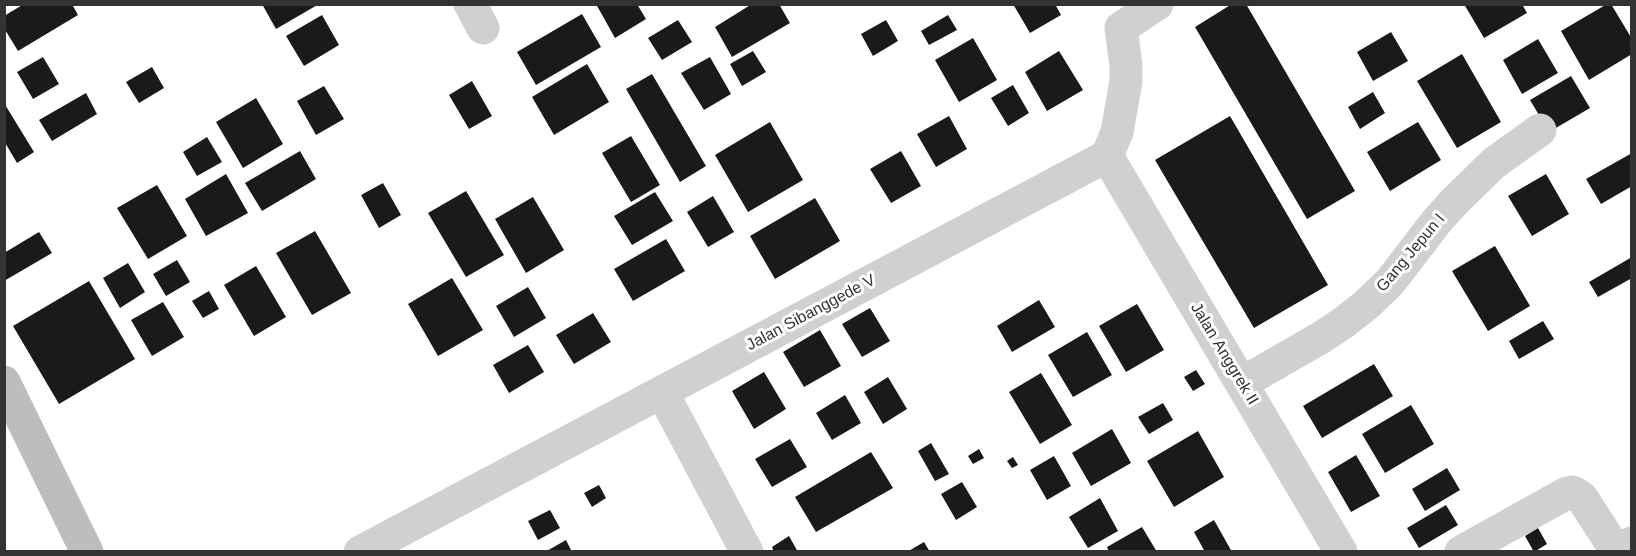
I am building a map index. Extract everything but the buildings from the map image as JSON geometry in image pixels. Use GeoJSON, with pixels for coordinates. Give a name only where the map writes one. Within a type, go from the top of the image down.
{"type":"FeatureCollection","features":[{"type":"Feature","properties":{"kind":"main road"},"geometry":{"type":"LineString","coordinates":[[4,382],[87,552]]}},
{"type":"Feature","properties":{"kind":"street"},"geometry":{"type":"LineString","coordinates":[[1107,156],[1117,132],[1126,81],[1126,65],[1114,16],[1157,4]]}},
{"type":"Feature","properties":{"kind":"street","name":"Gang Jepun I"},"geometry":{"type":"LineString","coordinates":[[1242,383],[1322,337],[1366,305],[1390,282],[1436,222],[1455,202],[1494,163],[1540,130]]}},
{"type":"Feature","properties":{"kind":"street","name":"Jalan Anggrek II"},"geometry":{"type":"LineString","coordinates":[[1107,156],[1341,552]]}},
{"type":"Feature","properties":{"kind":"street","name":"Jalan Sibanggede V"},"geometry":{"type":"LineString","coordinates":[[360,552],[1107,156]]}},
{"type":"Feature","properties":{"kind":"street"},"geometry":{"type":"LineString","coordinates":[[662,392],[747,552]]}},
{"type":"Feature","properties":{"kind":"street"},"geometry":{"type":"LineString","coordinates":[[1461,552],[1567,493],[1573,492],[1582,498],[1613,546],[1618,549],[1632,543]]}}]}
